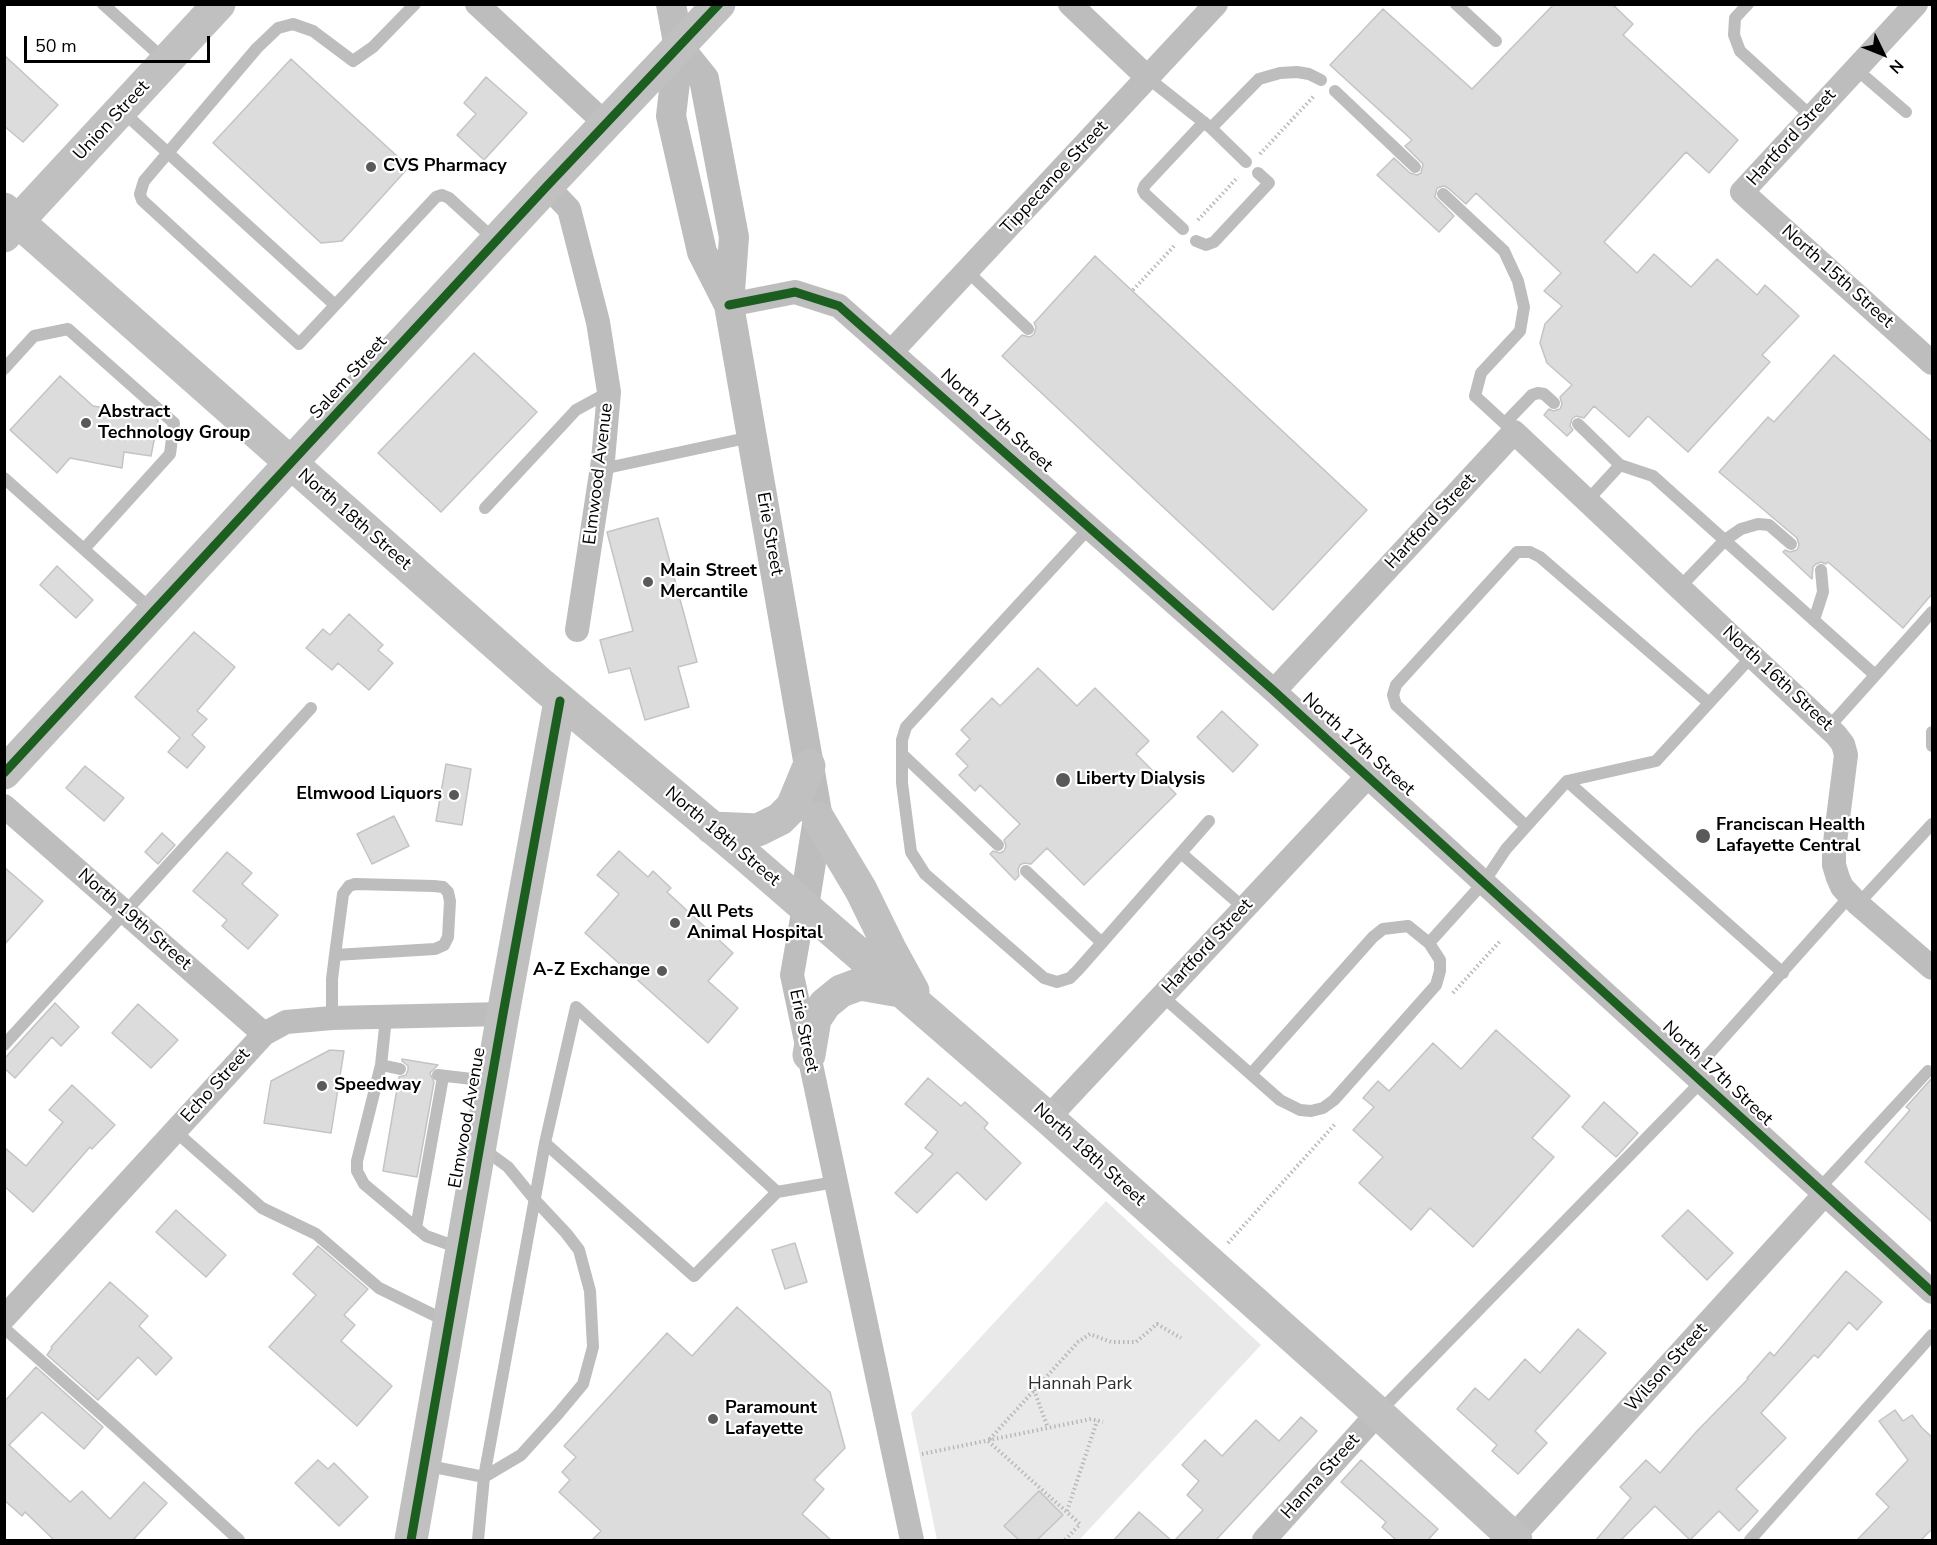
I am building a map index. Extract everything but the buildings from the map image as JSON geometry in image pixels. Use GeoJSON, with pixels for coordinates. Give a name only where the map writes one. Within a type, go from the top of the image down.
{"type":"FeatureCollection","features":[{"type":"Feature","properties":{"kind":"main road","name":"Union Street"},"geometry":{"type":"LineString","coordinates":[[9,222],[122,111],[219,4]]}},
{"type":"Feature","properties":{"kind":"main road","name":"Salem Street"},"geometry":{"type":"LineString","coordinates":[[4,773],[547,186],[719,4]]}},
{"type":"Feature","properties":{"kind":"main road","name":"North 18th Street"},"geometry":{"type":"LineString","coordinates":[[9,222],[560,701],[712,828],[1048,1118],[1378,1413],[1513,1540]]}},
{"type":"Feature","properties":{"kind":"main road","name":"Elmwood Avenue"},"geometry":{"type":"LineString","coordinates":[[411,1540],[560,701]]}},
{"type":"Feature","properties":{"kind":"main road"},"geometry":{"type":"LineString","coordinates":[[712,828],[758,830],[780,819],[792,807],[809,766]]}},
{"type":"Feature","properties":{"kind":"main road"},"geometry":{"type":"LineString","coordinates":[[818,818],[861,890],[891,951],[926,1013]]}},
{"type":"Feature","properties":{"kind":"main road"},"geometry":{"type":"LineString","coordinates":[[809,1055],[815,1019],[825,1004],[841,991],[860,984],[900,991]]}},
{"type":"Feature","properties":{"kind":"street"},"geometry":{"type":"LineString","coordinates":[[477,4],[607,125]]}},
{"type":"Feature","properties":{"kind":"street","name":"Erie Street"},"geometry":{"type":"LineString","coordinates":[[671,4],[679,48],[670,116],[702,252],[729,305]]}},
{"type":"Feature","properties":{"kind":"street"},"geometry":{"type":"LineString","coordinates":[[1070,4],[1148,78]]}},
{"type":"Feature","properties":{"kind":"street","name":"Tippecanoe Street"},"geometry":{"type":"LineString","coordinates":[[892,351],[1216,4]]}},
{"type":"Feature","properties":{"kind":"street","name":"Hartford Street"},"geometry":{"type":"LineString","coordinates":[[1742,192],[1916,4]]}},
{"type":"Feature","properties":{"kind":"street","name":"Erie Street"},"geometry":{"type":"LineString","coordinates":[[679,48],[704,79],[734,237],[729,305],[818,818],[792,975],[912,1540]]}},
{"type":"Feature","properties":{"kind":"street","name":"Elmwood Avenue"},"geometry":{"type":"LineString","coordinates":[[547,186],[569,209],[598,322],[609,392],[602,469],[577,630]]}},
{"type":"Feature","properties":{"kind":"street","name":"North 15th Street"},"geometry":{"type":"LineString","coordinates":[[1742,192],[1932,363]]}},
{"type":"Feature","properties":{"kind":"street","name":"North 17th Street"},"geometry":{"type":"LineString","coordinates":[[729,305],[795,292],[839,306],[1274,691],[1932,1292]]}},
{"type":"Feature","properties":{"kind":"street","name":"Hartford Street"},"geometry":{"type":"LineString","coordinates":[[1274,691],[1510,428]]}},
{"type":"Feature","properties":{"kind":"street","name":"North 16th Street"},"geometry":{"type":"LineString","coordinates":[[1510,428],[1843,744],[1846,755],[1834,865],[1842,887],[1932,968]]}},
{"type":"Feature","properties":{"kind":"street","name":"Hartford Street"},"geometry":{"type":"LineString","coordinates":[[1048,1118],[1368,776]]}},
{"type":"Feature","properties":{"kind":"street","name":"North 19th Street"},"geometry":{"type":"LineString","coordinates":[[4,806],[264,1034]]}},
{"type":"Feature","properties":{"kind":"street","name":"Echo Street"},"geometry":{"type":"LineString","coordinates":[[4,1318],[264,1034],[286,1022],[333,1018],[503,1014]]}},
{"type":"Feature","properties":{"kind":"street","name":"Wilson Street"},"geometry":{"type":"LineString","coordinates":[[1513,1540],[1821,1192]]}},
{"type":"Feature","properties":{"kind":"street","name":"Hanna Street"},"geometry":{"type":"LineString","coordinates":[[1264,1540],[1378,1413]]}},
{"type":"Feature","properties":{"kind":"lane"},"geometry":{"type":"LineString","coordinates":[[103,4],[166,62]]}},
{"type":"Feature","properties":{"kind":"lane"},"geometry":{"type":"LineString","coordinates":[[415,4],[373,47],[353,62],[313,31],[293,24],[278,28],[256,48],[144,181],[140,194],[142,200],[299,344],[436,197],[442,195],[449,198],[496,242]]}},
{"type":"Feature","properties":{"kind":"lane"},"geometry":{"type":"LineString","coordinates":[[1456,4],[1496,42]]}},
{"type":"Feature","properties":{"kind":"lane"},"geometry":{"type":"LineString","coordinates":[[1748,4],[1735,18],[1734,35],[1740,51],[1811,116]]}},
{"type":"Feature","properties":{"kind":"lane"},"geometry":{"type":"LineString","coordinates":[[1856,69],[1905,112]]}},
{"type":"Feature","properties":{"kind":"lane"},"geometry":{"type":"LineString","coordinates":[[1183,233],[1145,194],[1143,190],[1145,184],[1258,79],[1280,73],[1297,72],[1309,74],[1321,84]]}},
{"type":"Feature","properties":{"kind":"lane"},"geometry":{"type":"LineString","coordinates":[[1148,78],[1251,160]]}},
{"type":"Feature","properties":{"kind":"lane"},"geometry":{"type":"LineString","coordinates":[[1335,91],[1415,167]]}},
{"type":"Feature","properties":{"kind":"lane"},"geometry":{"type":"LineString","coordinates":[[122,111],[335,304]]}},
{"type":"Feature","properties":{"kind":"lane"},"geometry":{"type":"LineString","coordinates":[[1196,241],[1206,245],[1214,242],[1269,183],[1258,173]]}},
{"type":"Feature","properties":{"kind":"lane"},"geometry":{"type":"LineString","coordinates":[[1443,194],[1504,251],[1518,280],[1524,307],[1520,331],[1481,373],[1475,396],[1510,428],[1532,395],[1544,394],[1554,403]]}},
{"type":"Feature","properties":{"kind":"lane"},"geometry":{"type":"LineString","coordinates":[[968,271],[1028,329]]}},
{"type":"Feature","properties":{"kind":"lane"},"geometry":{"type":"LineString","coordinates":[[4,369],[34,336],[68,329],[174,423],[170,454],[84,549]]}},
{"type":"Feature","properties":{"kind":"lane"},"geometry":{"type":"LineString","coordinates":[[485,508],[576,410],[609,392]]}},
{"type":"Feature","properties":{"kind":"lane"},"geometry":{"type":"LineString","coordinates":[[1578,424],[1620,465],[1653,476],[1875,675]]}},
{"type":"Feature","properties":{"kind":"lane"},"geometry":{"type":"LineString","coordinates":[[602,469],[752,437]]}},
{"type":"Feature","properties":{"kind":"lane"},"geometry":{"type":"LineString","coordinates":[[1587,501],[1620,465]]}},
{"type":"Feature","properties":{"kind":"lane"},"geometry":{"type":"LineString","coordinates":[[4,478],[154,612]]}},
{"type":"Feature","properties":{"kind":"lane"},"geometry":{"type":"LineString","coordinates":[[1679,588],[1725,540],[1741,529],[1758,524],[1769,525],[1791,544]]}},
{"type":"Feature","properties":{"kind":"lane"},"geometry":{"type":"LineString","coordinates":[[1090,527],[906,727],[902,740],[902,783],[911,852],[925,874],[1044,978],[1057,982],[1070,978],[1209,821]]}},
{"type":"Feature","properties":{"kind":"lane"},"geometry":{"type":"LineString","coordinates":[[1526,826],[1396,705],[1393,695],[1396,685],[1517,552],[1530,552],[1540,557],[1709,703]]}},
{"type":"Feature","properties":{"kind":"lane"},"geometry":{"type":"LineString","coordinates":[[1814,620],[1822,592],[1821,570]]}},
{"type":"Feature","properties":{"kind":"lane"},"geometry":{"type":"LineString","coordinates":[[1828,728],[1932,612]]}},
{"type":"Feature","properties":{"kind":"lane"},"geometry":{"type":"LineString","coordinates":[[1429,943],[1484,882],[1506,849],[1567,781],[1656,761],[1752,656]]}},
{"type":"Feature","properties":{"kind":"lane"},"geometry":{"type":"LineString","coordinates":[[4,1045],[311,708]]}},
{"type":"Feature","properties":{"kind":"lane"},"geometry":{"type":"LineString","coordinates":[[1932,732],[1932,746]]}},
{"type":"Feature","properties":{"kind":"lane"},"geometry":{"type":"LineString","coordinates":[[902,754],[998,845]]}},
{"type":"Feature","properties":{"kind":"lane"},"geometry":{"type":"LineString","coordinates":[[1567,781],[1783,973]]}},
{"type":"Feature","properties":{"kind":"lane"},"geometry":{"type":"LineString","coordinates":[[1378,1413],[1697,1078],[1783,973],[1932,824]]}},
{"type":"Feature","properties":{"kind":"lane"},"geometry":{"type":"LineString","coordinates":[[1181,853],[1244,908]]}},
{"type":"Feature","properties":{"kind":"lane"},"geometry":{"type":"LineString","coordinates":[[1026,871],[1102,943]]}},
{"type":"Feature","properties":{"kind":"lane"},"geometry":{"type":"LineString","coordinates":[[333,1018],[332,979],[335,955],[344,894],[349,886],[355,884],[434,886],[443,887],[448,892],[450,910],[448,937],[444,945],[435,949],[335,955]]}},
{"type":"Feature","properties":{"kind":"lane"},"geometry":{"type":"LineString","coordinates":[[1162,996],[1251,1074],[1289,1106],[1311,1111],[1323,1108],[1334,1100],[1436,985],[1440,960],[1429,943],[1408,926],[1383,929],[1373,937],[1251,1074]]}},
{"type":"Feature","properties":{"kind":"lane"},"geometry":{"type":"LineString","coordinates":[[478,1540],[484,1477],[545,1143],[576,1007],[777,1192]]}},
{"type":"Feature","properties":{"kind":"lane"},"geometry":{"type":"LineString","coordinates":[[386,1018],[381,1065],[357,1161],[357,1171],[364,1184],[426,1236],[462,1249]]}},
{"type":"Feature","properties":{"kind":"lane"},"geometry":{"type":"LineString","coordinates":[[381,1065],[400,1069]]}},
{"type":"Feature","properties":{"kind":"lane"},"geometry":{"type":"LineString","coordinates":[[1821,1192],[1928,1071]]}},
{"type":"Feature","properties":{"kind":"lane"},"geometry":{"type":"LineString","coordinates":[[416,1228],[440,1076],[491,1082]]}},
{"type":"Feature","properties":{"kind":"lane"},"geometry":{"type":"LineString","coordinates":[[175,1131],[262,1208],[316,1234],[379,1288],[449,1323]]}},
{"type":"Feature","properties":{"kind":"lane"},"geometry":{"type":"LineString","coordinates":[[545,1143],[694,1276],[777,1192],[835,1182]]}},
{"type":"Feature","properties":{"kind":"lane"},"geometry":{"type":"LineString","coordinates":[[424,1465],[484,1477],[521,1455],[583,1384],[594,1347],[590,1292],[579,1250],[508,1167],[480,1147]]}},
{"type":"Feature","properties":{"kind":"lane"},"geometry":{"type":"LineString","coordinates":[[4,1328],[239,1540]]}},
{"type":"Feature","properties":{"kind":"lane"},"geometry":{"type":"LineString","coordinates":[[1750,1540],[1932,1335]]}},
{"type":"Feature","properties":{"kind":"path"},"geometry":{"type":"LineString","coordinates":[[1251,160],[1321,84]]}},
{"type":"Feature","properties":{"kind":"path"},"geometry":{"type":"LineString","coordinates":[[1198,220],[1239,176]]}},
{"type":"Feature","properties":{"kind":"path"},"geometry":{"type":"LineString","coordinates":[[1133,290],[1183,233]]}},
{"type":"Feature","properties":{"kind":"path"},"geometry":{"type":"LineString","coordinates":[[988,1441],[1078,1342],[1090,1334],[1111,1342],[1136,1342],[1157,1324],[1181,1338]]}},
{"type":"Feature","properties":{"kind":"path"},"geometry":{"type":"LineString","coordinates":[[1034,1390],[1048,1428]]}},
{"type":"Feature","properties":{"kind":"path"},"geometry":{"type":"LineString","coordinates":[[922,1454],[1091,1419],[1103,1422]]}},
{"type":"Feature","properties":{"kind":"path"},"geometry":{"type":"LineString","coordinates":[[1067,1512],[1097,1421]]}},
{"type":"Feature","properties":{"kind":"path"},"geometry":{"type":"LineString","coordinates":[[988,1441],[1080,1524],[1065,1540]]}},
{"type":"Feature","properties":{"kind":"green space","name":"Hannah Park"},"geometry":{"type":"Polygon","coordinates":[[[1106,1201],[1261,1345],[1079,1540],[937,1540],[911,1413],[1106,1201]]]}},
{"type":"Feature","properties":{"kind":"cycle path"},"geometry":{"type":"LineString","coordinates":[[4,773],[547,186],[719,4]]}},
{"type":"Feature","properties":{"kind":"cycle path"},"geometry":{"type":"LineString","coordinates":[[729,305],[795,292],[839,306],[1274,691],[1932,1292]]}},
{"type":"Feature","properties":{"kind":"cycle path"},"geometry":{"type":"LineString","coordinates":[[411,1540],[560,701]]}},
{"type":"Feature","properties":{"kind":"place","name":"CVS Pharmacy"},"geometry":{"type":"Point","coordinates":[371,167]}},
{"type":"Feature","properties":{"kind":"place","name":"Abstract Technology Group"},"geometry":{"type":"Point","coordinates":[86,423]}},
{"type":"Feature","properties":{"kind":"place","name":"Main Street Mercantile"},"geometry":{"type":"Point","coordinates":[648,582]}},
{"type":"Feature","properties":{"kind":"place","name":"Liberty Dialysis"},"geometry":{"type":"Point","coordinates":[1063,780]}},
{"type":"Feature","properties":{"kind":"place","name":"Elmwood Liquors"},"geometry":{"type":"Point","coordinates":[454,795]}},
{"type":"Feature","properties":{"kind":"place","name":"Franciscan Health Lafayette Central"},"geometry":{"type":"Point","coordinates":[1703,836]}},
{"type":"Feature","properties":{"kind":"place","name":"All Pets Animal Hospital"},"geometry":{"type":"Point","coordinates":[675,923]}},
{"type":"Feature","properties":{"kind":"place","name":"A-Z Exchange"},"geometry":{"type":"Point","coordinates":[662,971]}},
{"type":"Feature","properties":{"kind":"place","name":"Speedway"},"geometry":{"type":"Point","coordinates":[322,1086]}},
{"type":"Feature","properties":{"kind":"place","name":"Paramount Lafayette"},"geometry":{"type":"Point","coordinates":[713,1419]}}]}
